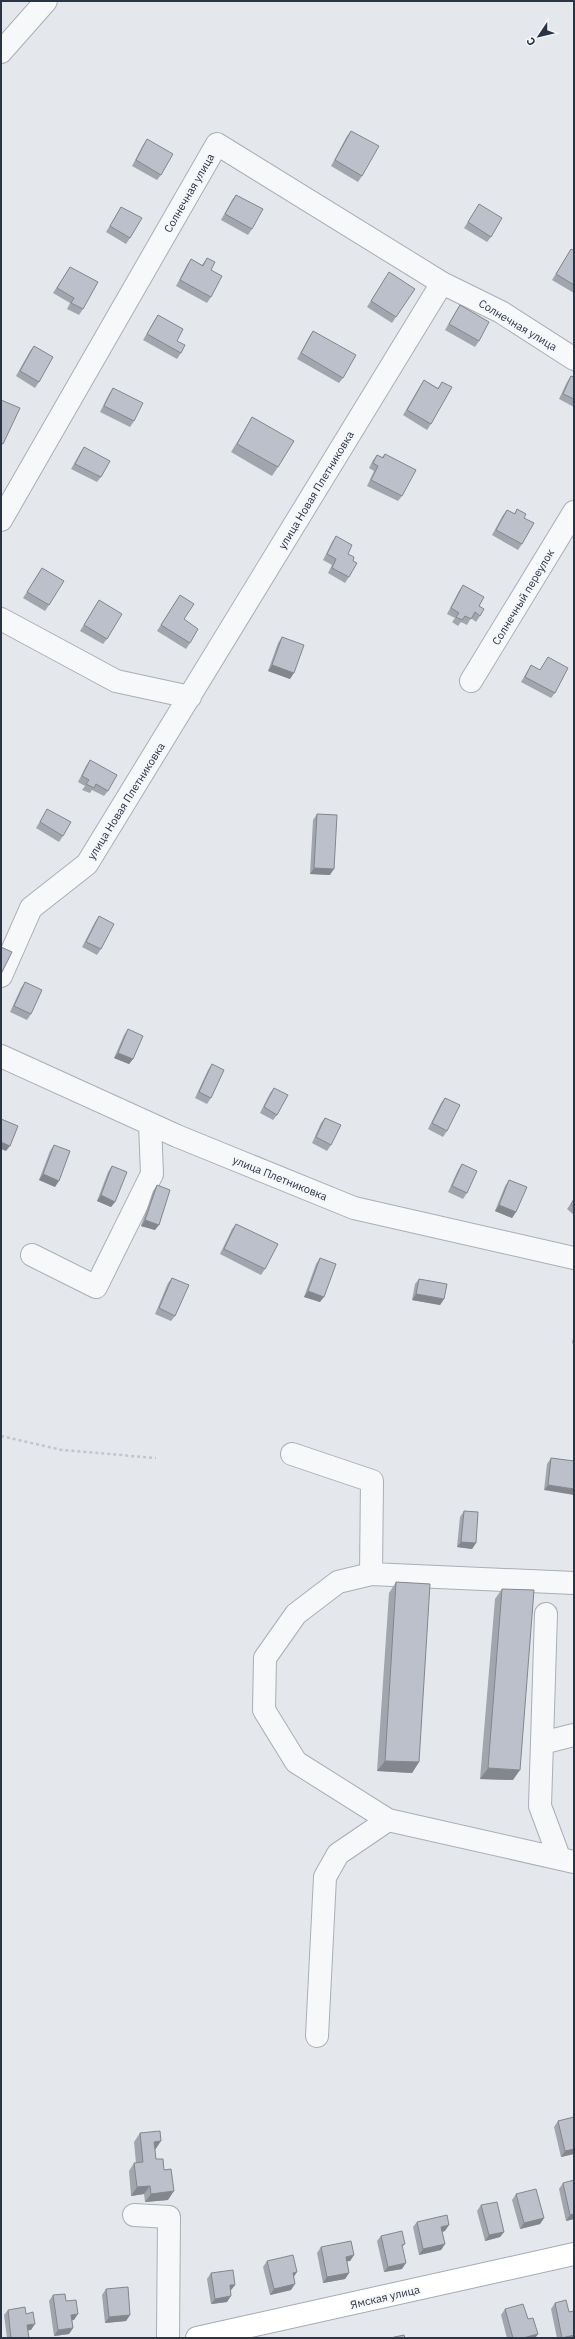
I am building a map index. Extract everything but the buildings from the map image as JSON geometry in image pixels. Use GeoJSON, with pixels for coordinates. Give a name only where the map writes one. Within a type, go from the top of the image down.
{"type":"FeatureCollection","features":[{"type":"Feature","properties":{"kind":"main road","name":"Ямская улица"},"geometry":{"type":"LineString","coordinates":[[197,2338],[252,2332],[574,2254]]}},
{"type":"Feature","properties":{"kind":"street"},"geometry":{"type":"LineString","coordinates":[[1,52],[46,1]]}},
{"type":"Feature","properties":{"kind":"street","name":"Солнечная улица"},"geometry":{"type":"LineString","coordinates":[[1,520],[217,144],[442,283],[501,312],[574,359]]}},
{"type":"Feature","properties":{"kind":"street","name":"улица Новая Плетниковка"},"geometry":{"type":"LineString","coordinates":[[1,976],[32,908],[87,864],[442,283]]}},
{"type":"Feature","properties":{"kind":"street","name":"Солнечный переулок"},"geometry":{"type":"LineString","coordinates":[[471,681],[574,512]]}},
{"type":"Feature","properties":{"kind":"street"},"geometry":{"type":"LineString","coordinates":[[1,620],[116,681],[190,697]]}},
{"type":"Feature","properties":{"kind":"street","name":"улица Плетниковка"},"geometry":{"type":"LineString","coordinates":[[1,1056],[150,1124],[354,1208],[574,1258]]}},
{"type":"Feature","properties":{"kind":"street"},"geometry":{"type":"LineString","coordinates":[[32,1255],[96,1287],[152,1174],[150,1124]]}},
{"type":"Feature","properties":{"kind":"street"},"geometry":{"type":"LineString","coordinates":[[292,1454],[372,1481],[371,1574]]}},
{"type":"Feature","properties":{"kind":"street"},"geometry":{"type":"LineString","coordinates":[[566,1859],[388,1820],[296,1762],[264,1710],[265,1658],[296,1614],[338,1582],[371,1574],[574,1583]]}},
{"type":"Feature","properties":{"kind":"street"},"geometry":{"type":"LineString","coordinates":[[546,1614],[540,1806],[566,1859]]}},
{"type":"Feature","properties":{"kind":"street"},"geometry":{"type":"LineString","coordinates":[[542,1743],[574,1735]]}},
{"type":"Feature","properties":{"kind":"street"},"geometry":{"type":"LineString","coordinates":[[317,2036],[325,1877],[338,1854],[388,1820]]}},
{"type":"Feature","properties":{"kind":"street"},"geometry":{"type":"LineString","coordinates":[[134,2215],[169,2217],[168,2338]]}},
{"type":"Feature","properties":{"kind":"path"},"geometry":{"type":"LineString","coordinates":[[1,1436],[62,1450],[156,1458]]}}]}
